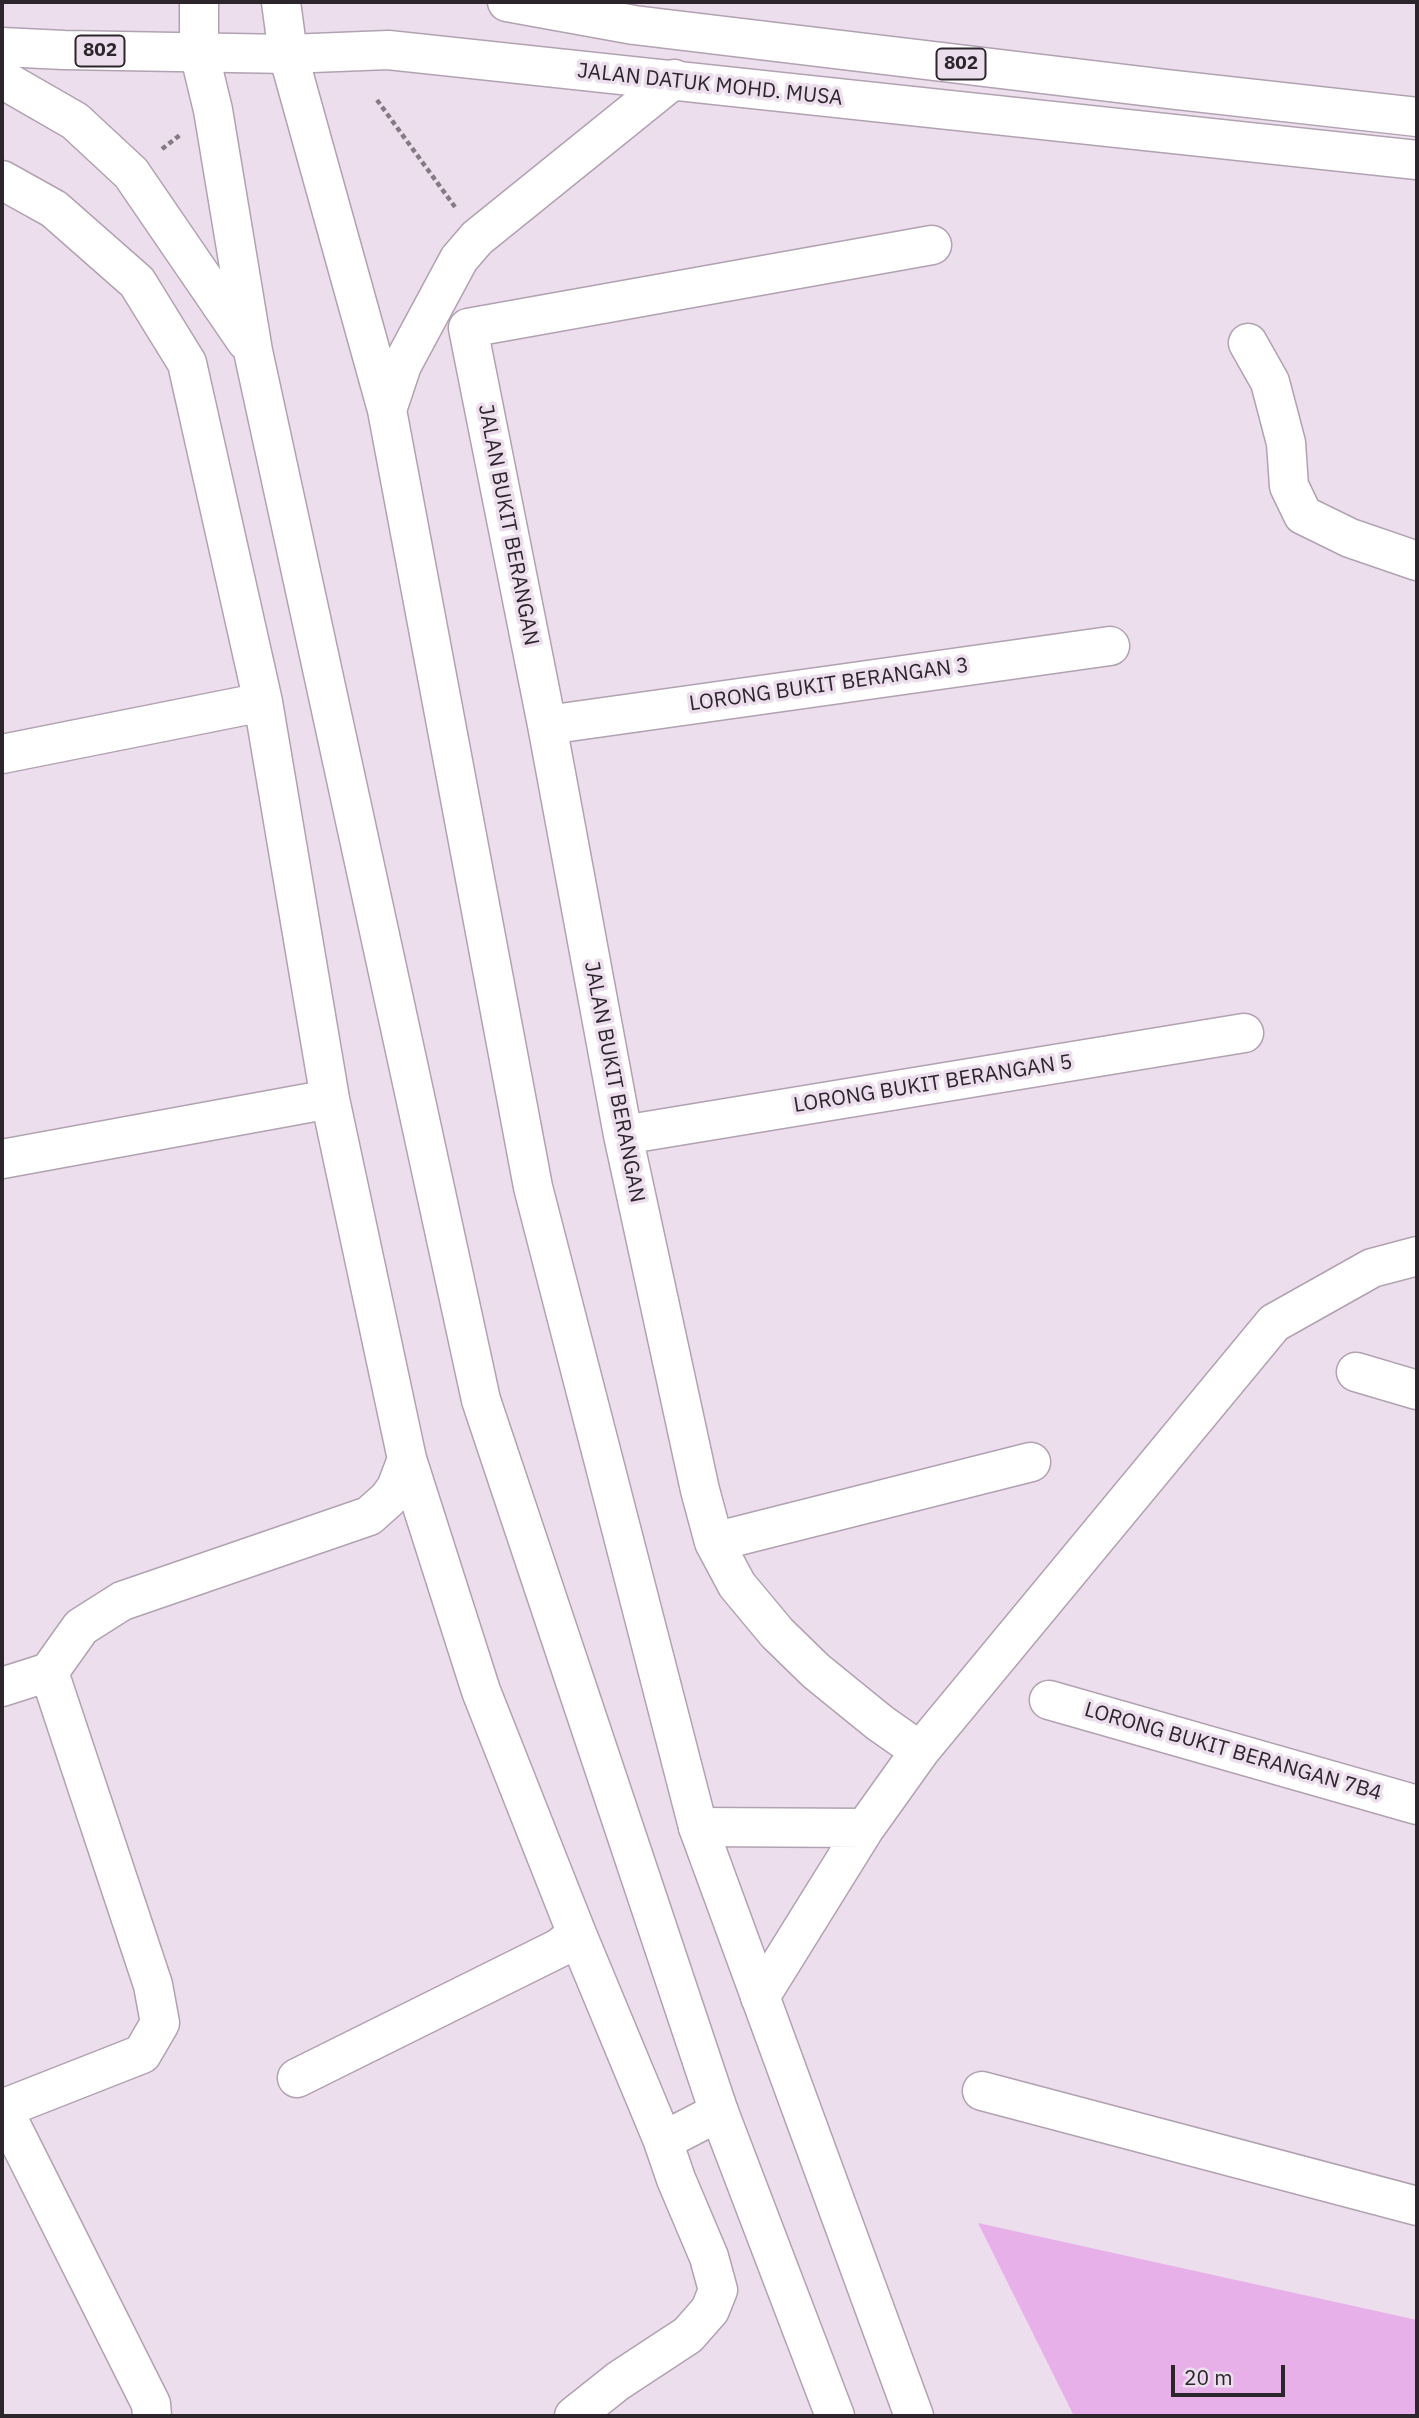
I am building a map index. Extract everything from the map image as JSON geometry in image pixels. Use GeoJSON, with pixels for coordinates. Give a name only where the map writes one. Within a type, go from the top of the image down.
{"type":"FeatureCollection","features":[{"type":"Feature","properties":{"kind":"main road"},"geometry":{"type":"LineString","coordinates":[[199,2],[199,52],[213,110],[253,351],[481,1400],[719,2112],[835,2416]]}},
{"type":"Feature","properties":{"kind":"main road"},"geometry":{"type":"LineString","coordinates":[[281,2],[288,54],[387,410],[533,1186],[698,1827],[914,2416]]}},
{"type":"Feature","properties":{"kind":"main road","name":"802"},"geometry":{"type":"LineString","coordinates":[[507,2],[629,13],[1167,89],[1417,117]]}},
{"type":"Feature","properties":{"kind":"main road","name":"JALAN DATUK MOHD. MUSA"},"geometry":{"type":"LineString","coordinates":[[2,47],[288,54],[388,50],[1417,160]]}},
{"type":"Feature","properties":{"kind":"main road"},"geometry":{"type":"LineString","coordinates":[[2,79],[75,121],[131,173],[253,351]]}},
{"type":"Feature","properties":{"kind":"main road"},"geometry":{"type":"LineString","coordinates":[[387,410],[402,365],[458,259],[477,238],[674,79]]}},
{"type":"Feature","properties":{"kind":"main road"},"geometry":{"type":"LineString","coordinates":[[2,180],[54,209],[137,282],[187,363],[263,702],[330,1099],[407,1460],[481,1691],[709,2256],[718,2290],[710,2310],[688,2335],[618,2381],[575,2416]]}},
{"type":"Feature","properties":{"kind":"main road","name":"JALAN BUKIT BERANGAN"},"geometry":{"type":"LineString","coordinates":[[920,1751],[880,1723],[816,1671],[777,1633],[737,1585],[714,1542],[697,1476],[623,1135],[547,724],[468,328],[932,245]]}},
{"type":"Feature","properties":{"kind":"main road"},"geometry":{"type":"LineString","coordinates":[[1248,343],[1270,382],[1286,443],[1289,485],[1303,515],[1350,538],[1417,561]]}},
{"type":"Feature","properties":{"kind":"main road","name":"LORONG BUKIT BERANGAN 3"},"geometry":{"type":"LineString","coordinates":[[547,724],[1110,646]]}},
{"type":"Feature","properties":{"kind":"main road"},"geometry":{"type":"LineString","coordinates":[[2,754],[263,702]]}},
{"type":"Feature","properties":{"kind":"main road","name":"LORONG BUKIT BERANGAN 5"},"geometry":{"type":"LineString","coordinates":[[623,1135],[1244,1033]]}},
{"type":"Feature","properties":{"kind":"main road"},"geometry":{"type":"LineString","coordinates":[[2,1158],[330,1099]]}},
{"type":"Feature","properties":{"kind":"main road"},"geometry":{"type":"LineString","coordinates":[[760,1997],[865,1828],[920,1751],[1274,1323],[1372,1268],[1417,1256]]}},
{"type":"Feature","properties":{"kind":"main road"},"geometry":{"type":"LineString","coordinates":[[1356,1372],[1417,1391]]}},
{"type":"Feature","properties":{"kind":"main road"},"geometry":{"type":"LineString","coordinates":[[2,1687],[49,1672],[81,1627],[122,1601],[369,1516],[388,1500],[407,1460]]}},
{"type":"Feature","properties":{"kind":"main road"},"geometry":{"type":"LineString","coordinates":[[714,1542],[1031,1462]]}},
{"type":"Feature","properties":{"kind":"main road"},"geometry":{"type":"LineString","coordinates":[[49,1672],[153,1985],[160,2023],[142,2054],[3,2109],[151,2404],[152,2416]]}},
{"type":"Feature","properties":{"kind":"main road","name":"LORONG BUKIT BERANGAN 7B4"},"geometry":{"type":"LineString","coordinates":[[1049,1700],[1417,1805]]}},
{"type":"Feature","properties":{"kind":"main road"},"geometry":{"type":"LineString","coordinates":[[698,1827],[865,1828]]}},
{"type":"Feature","properties":{"kind":"main road"},"geometry":{"type":"LineString","coordinates":[[297,2078],[559,1948],[577,1934]]}},
{"type":"Feature","properties":{"kind":"main road"},"geometry":{"type":"LineString","coordinates":[[982,2091],[1417,2206]]}},
{"type":"Feature","properties":{"kind":"main road"},"geometry":{"type":"LineString","coordinates":[[663,2141],[719,2112]]}},
{"type":"Feature","properties":{"kind":"path"},"geometry":{"type":"LineString","coordinates":[[377,100],[477,238]]}},
{"type":"Feature","properties":{"kind":"path"},"geometry":{"type":"LineString","coordinates":[[131,173],[213,110]]}},
{"type":"Feature","properties":{"kind":"shaded area"},"geometry":{"type":"Polygon","coordinates":[[[978,2223],[1417,2320],[1417,2416],[1074,2416],[978,2223]]]}}]}
